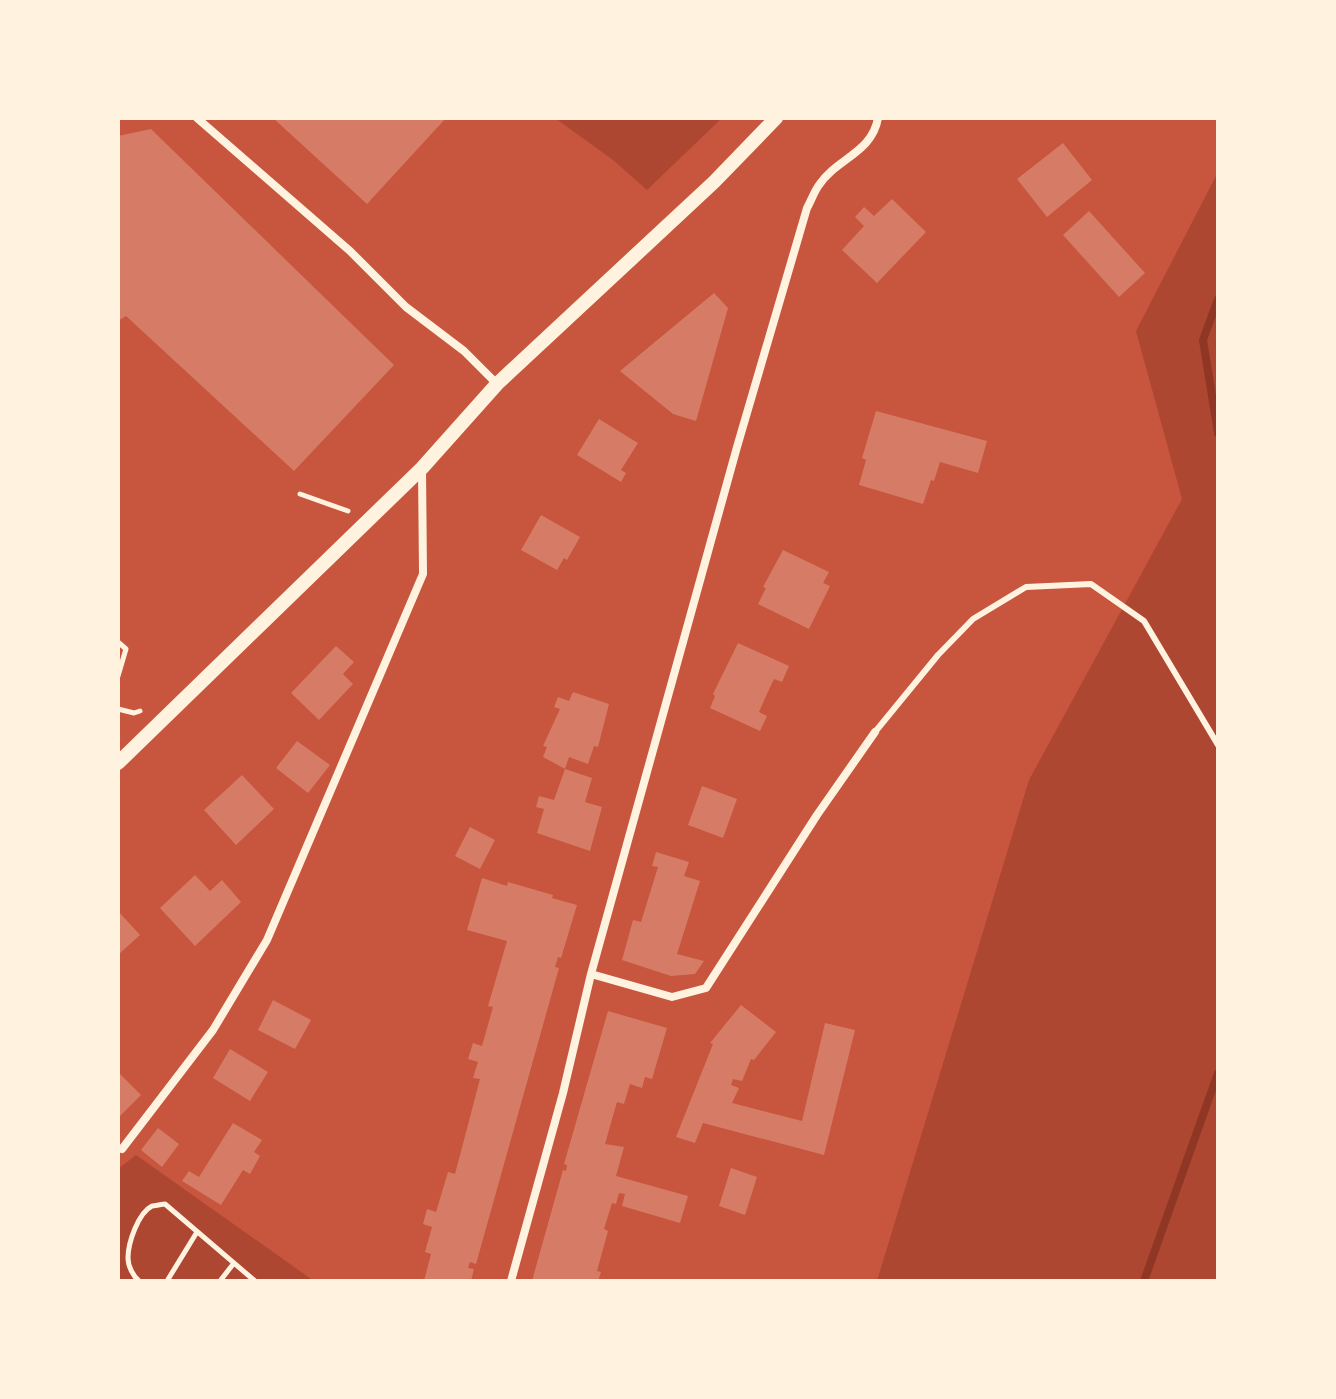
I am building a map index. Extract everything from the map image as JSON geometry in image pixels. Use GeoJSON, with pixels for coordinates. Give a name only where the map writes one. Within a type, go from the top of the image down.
{"type":"FeatureCollection","features":[{"type":"Feature","properties":{"kind":"street"},"geometry":{"type":"LineString","coordinates":[[197,118],[350,251],[406,307],[464,351],[497,384]]}},
{"type":"Feature","properties":{"kind":"street"},"geometry":{"type":"LineString","coordinates":[[118,763],[422,468],[497,384],[714,182],[776,118]]}},
{"type":"Feature","properties":{"kind":"street"},"geometry":{"type":"LineString","coordinates":[[511,1281],[563,1093],[591,974],[737,447],[807,208],[820,183],[866,146],[874,134],[878,118]]}},
{"type":"Feature","properties":{"kind":"street"},"geometry":{"type":"LineString","coordinates":[[122,1149],[213,1030],[267,940],[423,574],[422,468]]}},
{"type":"Feature","properties":{"kind":"street"},"geometry":{"type":"LineString","coordinates":[[591,974],[672,997],[706,988],[817,815],[875,732]]}},
{"type":"Feature","properties":{"kind":"lane"},"geometry":{"type":"LineString","coordinates":[[875,732],[938,655],[973,619],[1026,587],[1091,584],[1144,621],[1218,745]]}},
{"type":"Feature","properties":{"kind":"path"},"geometry":{"type":"LineString","coordinates":[[300,494],[348,511]]}},
{"type":"Feature","properties":{"kind":"path"},"geometry":{"type":"LineString","coordinates":[[118,642],[126,649],[118,676]]}},
{"type":"Feature","properties":{"kind":"path"},"geometry":{"type":"LineString","coordinates":[[139,1281],[127,1260],[133,1237],[142,1215],[152,1206],[165,1204],[255,1281]]}},
{"type":"Feature","properties":{"kind":"path"},"geometry":{"type":"LineString","coordinates":[[167,1281],[197,1232]]}},
{"type":"Feature","properties":{"kind":"path"},"geometry":{"type":"LineString","coordinates":[[220,1281],[234,1263]]}},
{"type":"Feature","properties":{"kind":"shaded area"},"geometry":{"type":"Polygon","coordinates":[[[555,118],[722,118],[647,190],[613,160],[555,118]]]}},
{"type":"Feature","properties":{"kind":"shaded area"},"geometry":{"type":"Polygon","coordinates":[[[1218,172],[1218,1281],[877,1281],[1029,780],[1182,499],[1136,331],[1218,172]]]}},
{"type":"Feature","properties":{"kind":"shaded area"},"geometry":{"type":"Polygon","coordinates":[[[136,1155],[314,1281],[118,1281],[118,1169],[136,1155]]]}},
{"type":"Feature","properties":{"kind":"building"},"geometry":{"type":"Polygon","coordinates":[[[273,118],[446,118],[367,204],[273,118]]]}},
{"type":"Feature","properties":{"kind":"building"},"geometry":{"type":"Polygon","coordinates":[[[151,129],[394,365],[294,471],[126,316],[118,321],[118,136],[151,129]]]}},
{"type":"Feature","properties":{"kind":"building"},"geometry":{"type":"Polygon","coordinates":[[[1063,143],[1092,180],[1047,217],[1017,179],[1063,143]]]}},
{"type":"Feature","properties":{"kind":"building"},"geometry":{"type":"Polygon","coordinates":[[[892,199],[926,232],[877,283],[842,250],[864,226],[855,217],[864,207],[874,216],[892,199]]]}},
{"type":"Feature","properties":{"kind":"building"},"geometry":{"type":"Polygon","coordinates":[[[1089,211],[1145,273],[1119,297],[1063,235],[1089,211]]]}},
{"type":"Feature","properties":{"kind":"building"},"geometry":{"type":"Polygon","coordinates":[[[714,293],[728,308],[696,421],[673,414],[620,371],[714,293]]]}},
{"type":"Feature","properties":{"kind":"building"},"geometry":{"type":"Polygon","coordinates":[[[876,411],[987,441],[978,473],[940,462],[923,504],[859,485],[866,460],[862,458],[876,411]]]}},
{"type":"Feature","properties":{"kind":"building"},"geometry":{"type":"Polygon","coordinates":[[[599,419],[638,443],[621,470],[626,473],[621,482],[577,455],[599,419]]]}},
{"type":"Feature","properties":{"kind":"building"},"geometry":{"type":"Polygon","coordinates":[[[541,515],[580,537],[567,560],[564,558],[557,570],[521,550],[541,515]]]}},
{"type":"Feature","properties":{"kind":"building"},"geometry":{"type":"Polygon","coordinates":[[[783,550],[829,572],[823,583],[830,586],[809,629],[758,604],[766,588],[763,587],[783,550]]]}},
{"type":"Feature","properties":{"kind":"building"},"geometry":{"type":"Polygon","coordinates":[[[738,643],[789,666],[782,682],[774,679],[766,696],[759,712],[767,716],[760,731],[710,708],[713,694],[738,643]]]}},
{"type":"Feature","properties":{"kind":"building"},"geometry":{"type":"Polygon","coordinates":[[[336,646],[354,662],[343,674],[353,684],[319,720],[291,693],[336,646]]]}},
{"type":"Feature","properties":{"kind":"building"},"geometry":{"type":"Polygon","coordinates":[[[573,692],[609,704],[598,747],[594,746],[588,764],[569,757],[565,769],[543,757],[547,747],[543,746],[560,709],[554,707],[558,697],[569,701],[573,692]]]}},
{"type":"Feature","properties":{"kind":"building"},"geometry":{"type":"Polygon","coordinates":[[[297,741],[330,765],[308,793],[276,768],[297,741]]]}},
{"type":"Feature","properties":{"kind":"building"},"geometry":{"type":"Polygon","coordinates":[[[565,769],[592,778],[585,802],[602,807],[590,851],[537,833],[544,809],[536,807],[539,796],[554,800],[565,769]]]}},
{"type":"Feature","properties":{"kind":"building"},"geometry":{"type":"Polygon","coordinates":[[[242,775],[274,809],[236,845],[204,810],[242,775]]]}},
{"type":"Feature","properties":{"kind":"building"},"geometry":{"type":"Polygon","coordinates":[[[702,786],[737,799],[723,838],[688,825],[702,786]]]}},
{"type":"Feature","properties":{"kind":"building"},"geometry":{"type":"Polygon","coordinates":[[[470,827],[495,840],[480,869],[455,856],[470,827]]]}},
{"type":"Feature","properties":{"kind":"building"},"geometry":{"type":"Polygon","coordinates":[[[656,852],[689,862],[684,876],[700,881],[677,954],[704,961],[695,974],[671,976],[622,960],[633,920],[641,922],[658,867],[652,866],[656,852]]]}},
{"type":"Feature","properties":{"kind":"building"},"geometry":{"type":"Polygon","coordinates":[[[195,875],[210,891],[222,880],[241,902],[195,946],[160,908],[195,875]]]}},
{"type":"Feature","properties":{"kind":"building"},"geometry":{"type":"Polygon","coordinates":[[[482,878],[507,886],[508,882],[577,905],[561,958],[558,957],[555,967],[559,968],[476,1264],[470,1262],[468,1268],[474,1269],[471,1281],[424,1281],[431,1254],[425,1252],[432,1227],[423,1224],[427,1209],[436,1212],[448,1172],[455,1174],[480,1079],[473,1078],[478,1062],[468,1059],[473,1043],[482,1046],[493,1007],[488,1006],[507,941],[467,930],[482,878]]]}},
{"type":"Feature","properties":{"kind":"building"},"geometry":{"type":"Polygon","coordinates":[[[118,911],[140,935],[118,955],[118,911]]]}},
{"type":"Feature","properties":{"kind":"building"},"geometry":{"type":"Polygon","coordinates":[[[273,1000],[311,1020],[295,1049],[258,1030],[273,1000]]]}},
{"type":"Feature","properties":{"kind":"building"},"geometry":{"type":"Polygon","coordinates":[[[741,1005],[776,1032],[754,1060],[751,1059],[742,1081],[733,1079],[731,1085],[739,1088],[732,1103],[802,1121],[825,1023],[855,1030],[824,1155],[703,1123],[695,1143],[676,1137],[713,1044],[710,1043],[741,1005]]]}},
{"type":"Feature","properties":{"kind":"building"},"geometry":{"type":"Polygon","coordinates":[[[608,1011],[667,1028],[652,1079],[645,1077],[642,1088],[630,1084],[624,1104],[617,1102],[605,1144],[624,1147],[616,1176],[688,1196],[680,1223],[622,1206],[625,1194],[619,1193],[616,1204],[612,1203],[604,1229],[608,1231],[597,1271],[601,1272],[598,1281],[532,1281],[563,1170],[566,1171],[567,1165],[564,1164],[608,1011]]]}},
{"type":"Feature","properties":{"kind":"building"},"geometry":{"type":"Polygon","coordinates":[[[230,1049],[268,1072],[250,1101],[213,1078],[230,1049]]]}},
{"type":"Feature","properties":{"kind":"building"},"geometry":{"type":"Polygon","coordinates":[[[118,1072],[141,1095],[118,1118],[118,1072]]]}},
{"type":"Feature","properties":{"kind":"building"},"geometry":{"type":"Polygon","coordinates":[[[233,1123],[262,1140],[254,1152],[260,1156],[250,1174],[243,1170],[221,1205],[182,1181],[189,1171],[199,1177],[233,1123]]]}},
{"type":"Feature","properties":{"kind":"building"},"geometry":{"type":"Polygon","coordinates":[[[158,1128],[179,1144],[162,1167],[141,1150],[158,1128]]]}},
{"type":"Feature","properties":{"kind":"building"},"geometry":{"type":"Polygon","coordinates":[[[731,1168],[757,1177],[745,1215],[719,1206],[731,1168]]]}},
{"type":"Feature","properties":{"kind":"waterway"},"geometry":{"type":"LineString","coordinates":[[1218,299],[1203,340],[1218,433]]}},
{"type":"Feature","properties":{"kind":"waterway"},"geometry":{"type":"LineString","coordinates":[[1144,1281],[1218,1073]]}}]}
